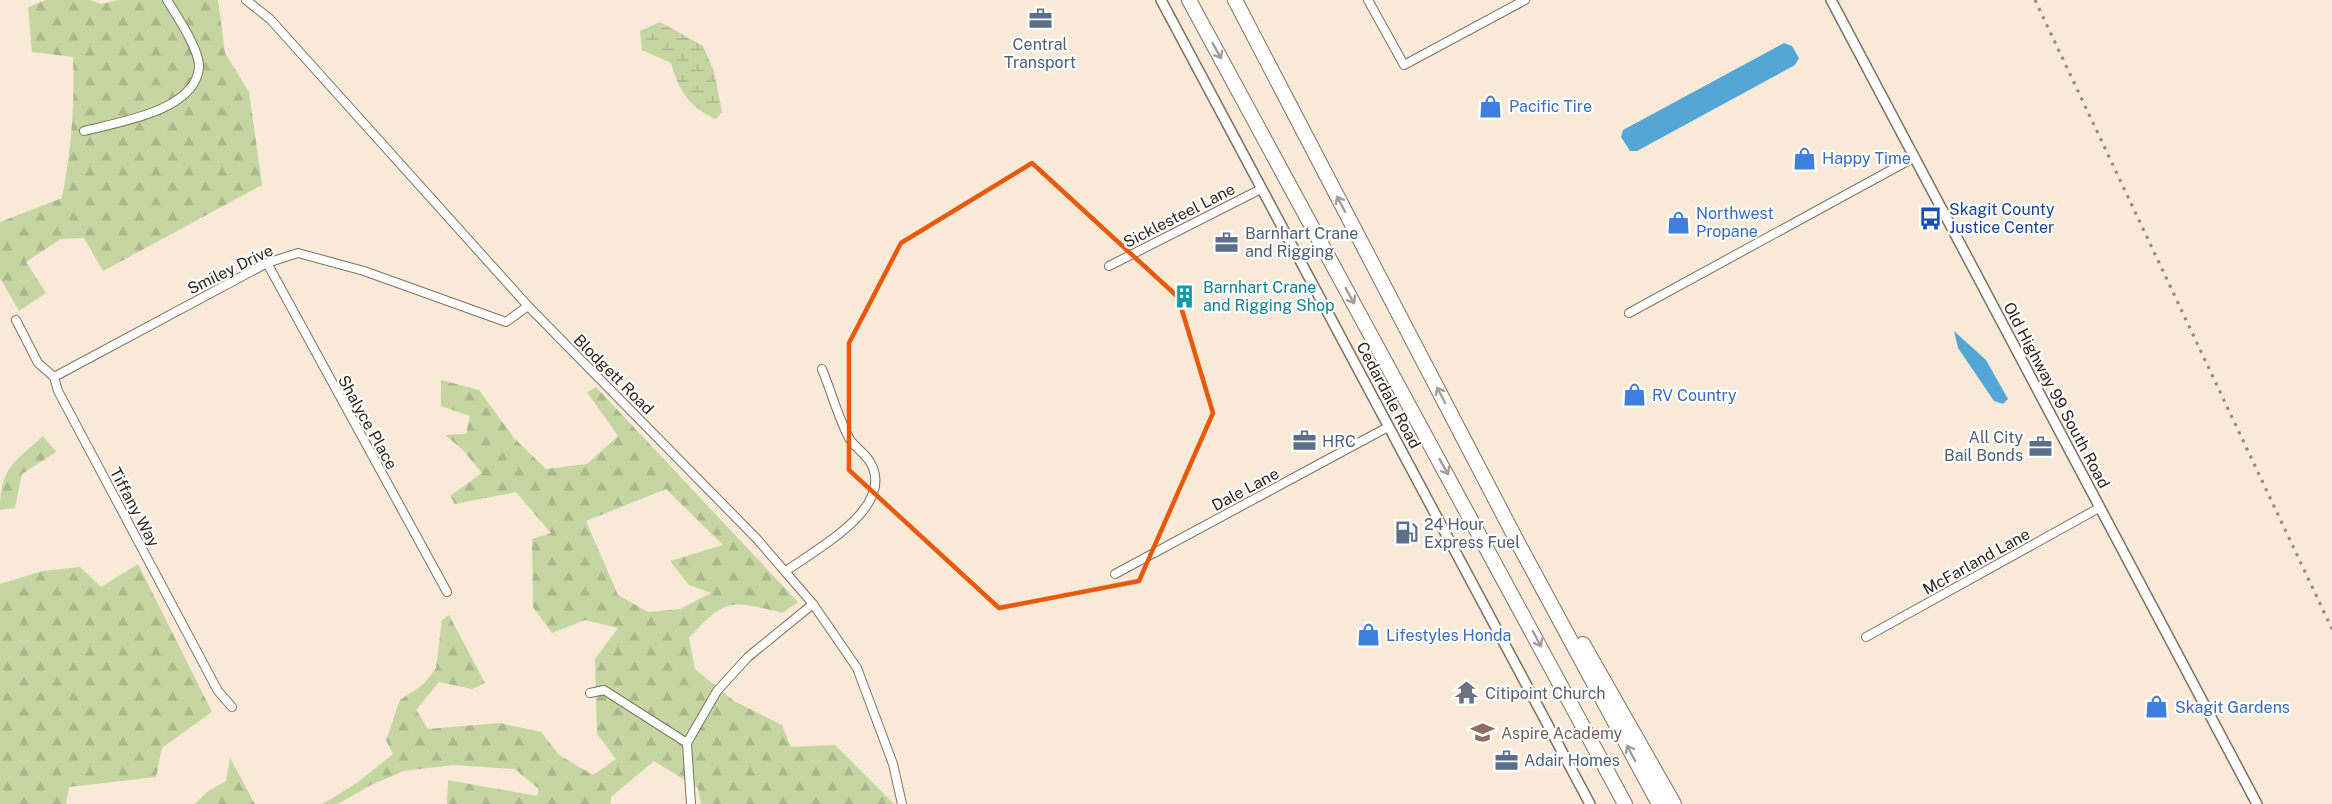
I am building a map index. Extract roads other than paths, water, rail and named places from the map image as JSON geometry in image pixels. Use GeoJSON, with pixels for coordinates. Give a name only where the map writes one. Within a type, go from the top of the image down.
{"type":"FeatureCollection","features":[{"type":"Feature","properties":{"kind":"highway"},"geometry":{"type":"LineString","coordinates":[[1189,0],[1625,804]]}},
{"type":"Feature","properties":{"kind":"highway"},"geometry":{"type":"LineString","coordinates":[[1235,0],[1518,543],[1659,804]]}},
{"type":"Feature","properties":{"kind":"highway"},"geometry":{"type":"LineString","coordinates":[[1518,543],[1572,624],[1674,804]]}},
{"type":"Feature","properties":{"kind":"street"},"geometry":{"type":"LineString","coordinates":[[84,131],[154,112],[179,100],[192,87],[199,66],[190,40],[167,0]]}},
{"type":"Feature","properties":{"kind":"street","name":"Blodgett Road"},"geometry":{"type":"LineString","coordinates":[[246,0],[270,19],[528,306],[786,571],[813,604],[857,668],[893,764],[902,804]]}},
{"type":"Feature","properties":{"kind":"street","name":"Cedardale Road"},"geometry":{"type":"LineString","coordinates":[[1161,0],[1590,804]]}},
{"type":"Feature","properties":{"kind":"street"},"geometry":{"type":"LineString","coordinates":[[1368,0],[1404,65],[1525,0]]}},
{"type":"Feature","properties":{"kind":"street","name":"Old Highway 99 South Road"},"geometry":{"type":"LineString","coordinates":[[1831,0],[2257,804]]}},
{"type":"Feature","properties":{"kind":"street"},"geometry":{"type":"LineString","coordinates":[[1629,313],[1915,157]]}},
{"type":"Feature","properties":{"kind":"street","name":"Sicklesteel Lane"},"geometry":{"type":"LineString","coordinates":[[1109,266],[1262,189]]}},
{"type":"Feature","properties":{"kind":"street","name":"Smiley Drive"},"geometry":{"type":"LineString","coordinates":[[54,377],[267,263],[298,253],[364,271],[506,322],[528,306]]}},
{"type":"Feature","properties":{"kind":"street","name":"Shalyce Place"},"geometry":{"type":"LineString","coordinates":[[267,263],[447,592]]}},
{"type":"Feature","properties":{"kind":"street","name":"Tiffany Way"},"geometry":{"type":"LineString","coordinates":[[16,320],[38,363],[54,377],[58,391],[218,691],[232,707]]}},
{"type":"Feature","properties":{"kind":"street"},"geometry":{"type":"LineString","coordinates":[[786,571],[862,515],[873,500],[875,491],[876,482],[871,462],[850,439],[822,369]]}},
{"type":"Feature","properties":{"kind":"street","name":"Dale Lane"},"geometry":{"type":"LineString","coordinates":[[1115,574],[1388,427]]}},
{"type":"Feature","properties":{"kind":"street","name":"McFarland Lane"},"geometry":{"type":"LineString","coordinates":[[1866,637],[2099,508]]}},
{"type":"Feature","properties":{"kind":"street"},"geometry":{"type":"LineString","coordinates":[[690,804],[687,743],[717,691],[748,657],[813,604]]}},
{"type":"Feature","properties":{"kind":"street"},"geometry":{"type":"LineString","coordinates":[[590,693],[604,690],[687,743]]}},
{"type":"Feature","properties":{"kind":"water"},"geometry":{"type":"Polygon","coordinates":[[[1784,43],[1792,46],[1799,58],[1795,65],[1637,151],[1630,151],[1621,137],[1623,130],[1784,43]]]}},
{"type":"Feature","properties":{"kind":"water"},"geometry":{"type":"Polygon","coordinates":[[[1954,331],[1986,360],[2008,399],[2003,404],[1994,401],[1958,348],[1954,331]]]}},
{"type":"Feature","properties":{"kind":"railway"},"geometry":{"type":"LineString","coordinates":[[2035,0],[2332,629]]}},
{"type":"Feature","properties":{"kind":"place","name":"Central Transport"},"geometry":{"type":"Point","coordinates":[1040,19]}},
{"type":"Feature","properties":{"kind":"place","name":"Pacific Tire"},"geometry":{"type":"Point","coordinates":[1491,106]}},
{"type":"Feature","properties":{"kind":"place","name":"Happy Time"},"geometry":{"type":"Point","coordinates":[1804,158]}},
{"type":"Feature","properties":{"kind":"place","name":"Skagit County Justice Center"},"geometry":{"type":"Point","coordinates":[1931,218]}},
{"type":"Feature","properties":{"kind":"place","name":"Northwest Propane"},"geometry":{"type":"Point","coordinates":[1678,222]}},
{"type":"Feature","properties":{"kind":"place","name":"Barnhart Crane and Rigging"},"geometry":{"type":"Point","coordinates":[1227,242]}},
{"type":"Feature","properties":{"kind":"place","name":"Barnhart Crane and Rigging Shop"},"geometry":{"type":"Point","coordinates":[1185,296]}},
{"type":"Feature","properties":{"kind":"place","name":"RV Country"},"geometry":{"type":"Point","coordinates":[1634,395]}},
{"type":"Feature","properties":{"kind":"place","name":"HRC"},"geometry":{"type":"Point","coordinates":[1304,441]}},
{"type":"Feature","properties":{"kind":"place","name":"All City Bail Bonds"},"geometry":{"type":"Point","coordinates":[2041,446]}},
{"type":"Feature","properties":{"kind":"place","name":"24 Hour Express Fuel"},"geometry":{"type":"Point","coordinates":[1406,533]}},
{"type":"Feature","properties":{"kind":"place","name":"Lifestyles Honda"},"geometry":{"type":"Point","coordinates":[1368,635]}},
{"type":"Feature","properties":{"kind":"place","name":"Citipoint Church"},"geometry":{"type":"Point","coordinates":[1467,693]}},
{"type":"Feature","properties":{"kind":"place","name":"Skagit Gardens"},"geometry":{"type":"Point","coordinates":[2157,707]}},
{"type":"Feature","properties":{"kind":"place","name":"Aspire Academy"},"geometry":{"type":"Point","coordinates":[1483,733]}},
{"type":"Feature","properties":{"kind":"place","name":"Adair Homes"},"geometry":{"type":"Point","coordinates":[1506,760]}}]}
